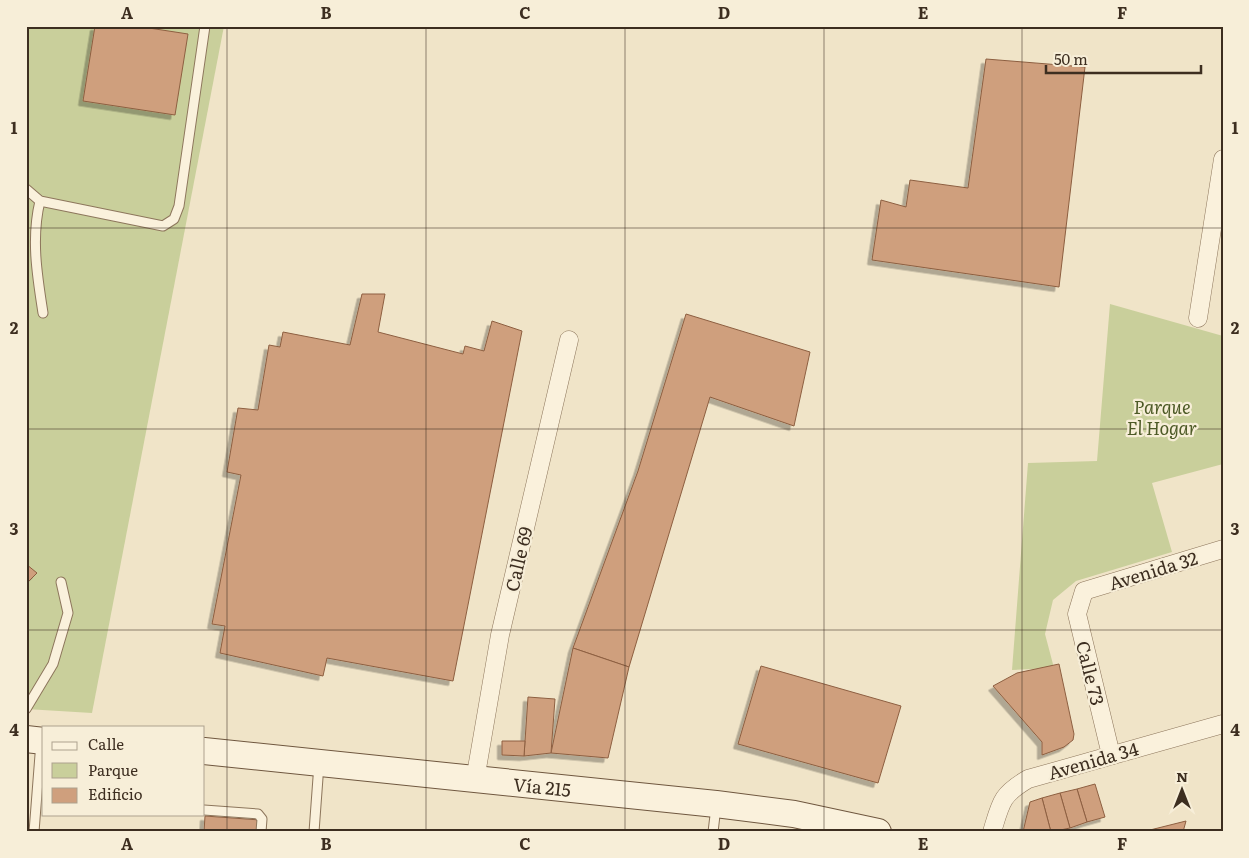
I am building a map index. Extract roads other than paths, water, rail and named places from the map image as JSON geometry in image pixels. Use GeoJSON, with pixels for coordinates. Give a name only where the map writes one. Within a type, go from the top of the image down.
{"type":"FeatureCollection","features":[{"type":"Feature","properties":{"kind":"main road","name":"Vía 215"},"geometry":{"type":"LineString","coordinates":[[205,751],[716,804],[794,814],[878,832]]}},
{"type":"Feature","properties":{"kind":"street"},"geometry":{"type":"LineString","coordinates":[[1198,318],[1223,158]]}},
{"type":"Feature","properties":{"kind":"street","name":"Calle 69"},"geometry":{"type":"LineString","coordinates":[[475,780],[500,635],[569,340]]}},
{"type":"Feature","properties":{"kind":"street","name":"Avenida 32"},"geometry":{"type":"LineString","coordinates":[[1084,591],[1223,549]]}},
{"type":"Feature","properties":{"kind":"street","name":"Calle 73"},"geometry":{"type":"LineString","coordinates":[[1084,591],[1077,614],[1111,755]]}},
{"type":"Feature","properties":{"kind":"street","name":"Avenida 34"},"geometry":{"type":"LineString","coordinates":[[992,832],[998,810],[1008,790],[1028,779],[1223,724]]}},
{"type":"Feature","properties":{"kind":"lane"},"geometry":{"type":"LineString","coordinates":[[26,189],[40,200],[163,226],[174,219],[179,206],[205,26]]}},
{"type":"Feature","properties":{"kind":"lane"},"geometry":{"type":"LineString","coordinates":[[40,200],[34,225],[37,278],[43,313]]}},
{"type":"Feature","properties":{"kind":"lane"},"geometry":{"type":"LineString","coordinates":[[26,709],[54,664],[68,613],[61,582]]}},
{"type":"Feature","properties":{"kind":"lane"},"geometry":{"type":"LineString","coordinates":[[34,832],[37,740]]}},
{"type":"Feature","properties":{"kind":"lane"},"geometry":{"type":"LineString","coordinates":[[314,832],[319,762]]}},
{"type":"Feature","properties":{"kind":"lane"},"geometry":{"type":"LineString","coordinates":[[36,808],[42,802]]}},
{"type":"Feature","properties":{"kind":"lane"},"geometry":{"type":"LineString","coordinates":[[713,832],[716,804]]}},
{"type":"Feature","properties":{"kind":"lane"},"geometry":{"type":"LineString","coordinates":[[205,810],[258,814],[262,819],[261,832]]}},
{"type":"Feature","properties":{"kind":"park label","name":"Parque El Hogar"},"geometry":{"type":"Point","coordinates":[1162,416]}}]}
